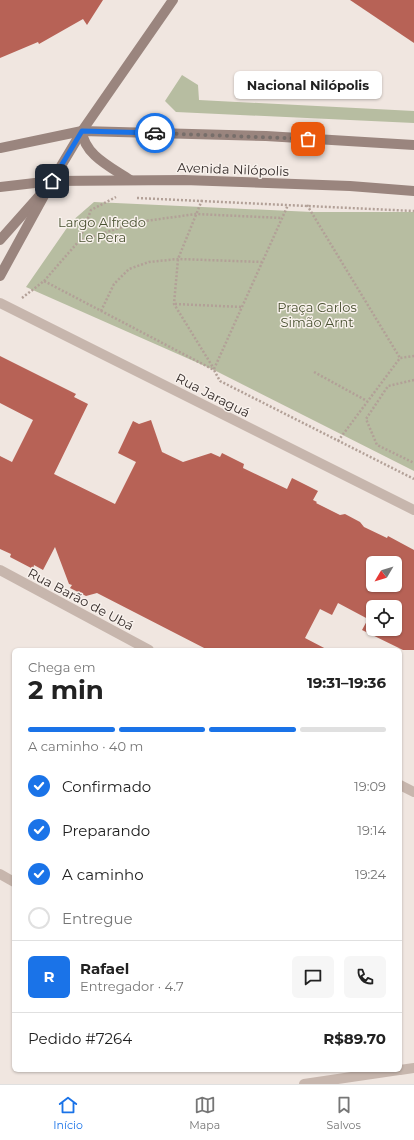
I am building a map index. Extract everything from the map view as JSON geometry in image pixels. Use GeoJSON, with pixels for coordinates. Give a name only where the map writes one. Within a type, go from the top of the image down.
{"type":"FeatureCollection","features":[{"type":"Feature","properties":{"kind":"main road"},"geometry":{"type":"LineString","coordinates":[[0,276],[52,181],[82,131],[173,0]]}},
{"type":"Feature","properties":{"kind":"main road"},"geometry":{"type":"LineString","coordinates":[[82,131],[84,142],[91,152],[130,180]]}},
{"type":"Feature","properties":{"kind":"main road"},"geometry":{"type":"LineString","coordinates":[[0,148],[82,131],[266,136],[414,145]]}},
{"type":"Feature","properties":{"kind":"main road","name":"Avenida Nilópolis"},"geometry":{"type":"LineString","coordinates":[[0,187],[52,181],[184,180],[350,186],[414,191]]}},
{"type":"Feature","properties":{"kind":"main road"},"geometry":{"type":"LineString","coordinates":[[0,240],[52,181]]}},
{"type":"Feature","properties":{"kind":"street","name":"Rua Jaraguá"},"geometry":{"type":"LineString","coordinates":[[4,306],[414,510]]}},
{"type":"Feature","properties":{"kind":"street","name":"Rua Barão de Ubá"},"geometry":{"type":"LineString","coordinates":[[0,570],[145,648]]}},
{"type":"Feature","properties":{"kind":"street"},"geometry":{"type":"LineString","coordinates":[[402,786],[414,792]]}},
{"type":"Feature","properties":{"kind":"street"},"geometry":{"type":"LineString","coordinates":[[0,874],[12,881]]}},
{"type":"Feature","properties":{"kind":"street"},"geometry":{"type":"LineString","coordinates":[[402,1070],[414,1068]]}},
{"type":"Feature","properties":{"kind":"street"},"geometry":{"type":"LineString","coordinates":[[304,1084],[371,1072]]}},
{"type":"Feature","properties":{"kind":"path"},"geometry":{"type":"LineString","coordinates":[[4,306],[44,281],[79,241],[91,210],[116,197]]}},
{"type":"Feature","properties":{"kind":"path"},"geometry":{"type":"LineString","coordinates":[[132,198],[202,200],[414,211]]}},
{"type":"Feature","properties":{"kind":"path"},"geometry":{"type":"LineString","coordinates":[[202,200],[178,259],[174,304],[220,381],[414,480]]}},
{"type":"Feature","properties":{"kind":"path"},"geometry":{"type":"LineString","coordinates":[[214,370],[288,204]]}},
{"type":"Feature","properties":{"kind":"path"},"geometry":{"type":"LineString","coordinates":[[307,205],[400,358]]}},
{"type":"Feature","properties":{"kind":"path"},"geometry":{"type":"LineString","coordinates":[[79,241],[138,222],[196,214],[282,218]]}},
{"type":"Feature","properties":{"kind":"path"},"geometry":{"type":"LineString","coordinates":[[101,311],[114,284],[128,269],[149,262],[178,259],[262,262]]}},
{"type":"Feature","properties":{"kind":"path"},"geometry":{"type":"LineString","coordinates":[[44,281],[214,370]]}},
{"type":"Feature","properties":{"kind":"path"},"geometry":{"type":"LineString","coordinates":[[174,304],[242,307]]}},
{"type":"Feature","properties":{"kind":"path"},"geometry":{"type":"LineString","coordinates":[[338,441],[400,358],[414,356]]}},
{"type":"Feature","properties":{"kind":"path"},"geometry":{"type":"LineString","coordinates":[[314,372],[367,401]]}},
{"type":"Feature","properties":{"kind":"path"},"geometry":{"type":"LineString","coordinates":[[414,380],[388,386],[366,419],[377,445],[414,463]]}},
{"type":"Feature","properties":{"kind":"green space"},"geometry":{"type":"Polygon","coordinates":[[[182,75],[198,85],[199,100],[414,111],[414,123],[176,112],[165,101],[182,75]]]}},
{"type":"Feature","properties":{"kind":"green space","name":"Praça Carlos Simão Arnt"},"geometry":{"type":"Polygon","coordinates":[[[94,202],[312,212],[414,212],[414,471],[214,370],[26,287],[71,222],[94,202]]]}},
{"type":"Feature","properties":{"kind":"building"},"geometry":{"type":"Polygon","coordinates":[[[0,0],[103,0],[87,25],[83,19],[39,44],[38,42],[0,58],[0,0]]]}},
{"type":"Feature","properties":{"kind":"building"},"geometry":{"type":"Polygon","coordinates":[[[350,0],[414,0],[414,43],[350,0]]]}},
{"type":"Feature","properties":{"kind":"building"},"geometry":{"type":"Polygon","coordinates":[[[0,356],[76,394],[74,397],[88,404],[54,474],[115,504],[136,462],[118,453],[133,421],[139,424],[151,420],[162,452],[183,462],[211,453],[220,457],[222,453],[244,464],[243,468],[287,489],[292,478],[318,491],[313,500],[317,502],[316,503],[340,515],[345,514],[360,522],[364,527],[387,538],[388,536],[414,550],[414,650],[403,650],[402,648],[399,648],[374,636],[402,636],[402,600],[366,600],[366,618],[338,603],[332,615],[320,609],[305,638],[324,648],[204,648],[97,593],[86,596],[70,588],[72,585],[69,584],[55,547],[43,570],[34,565],[33,569],[10,557],[11,554],[0,549],[0,456],[12,462],[33,420],[0,403],[0,356]]]}},
{"type":"Feature","properties":{"kind":"building"},"geometry":{"type":"Polygon","coordinates":[[[366,623],[366,632],[362,630],[366,623]]]}},
{"type":"Feature","properties":{"kind":"way so far"},"geometry":{"type":"LineString","coordinates":[[155,133],[266,136],[308,139]]}},
{"type":"Feature","properties":{"kind":"place","name":"Nacional Nilópolis"},"geometry":{"type":"Point","coordinates":[308,139]}},
{"type":"Feature","properties":{"kind":"route"},"geometry":{"type":"LineString","coordinates":[[52,181],[82,131],[155,133]]}},
{"type":"Feature","properties":{"kind":"park label","name":"Largo Alfredo Le Pera"},"geometry":{"type":"Point","coordinates":[102,230]}}]}
